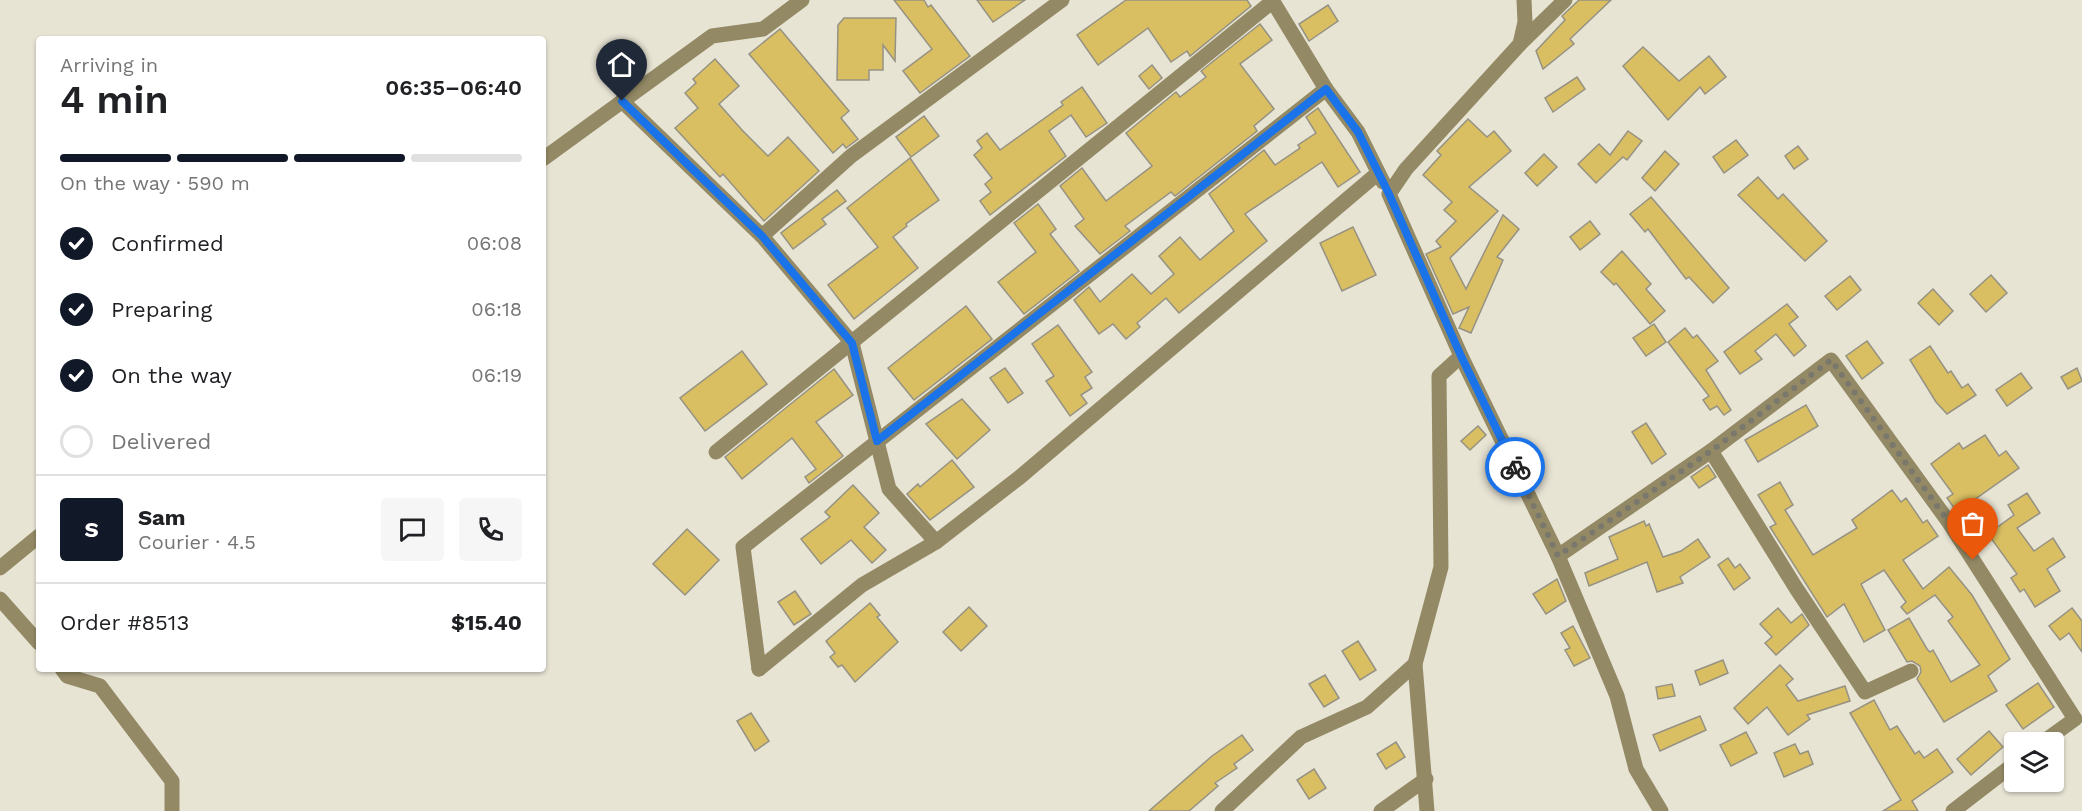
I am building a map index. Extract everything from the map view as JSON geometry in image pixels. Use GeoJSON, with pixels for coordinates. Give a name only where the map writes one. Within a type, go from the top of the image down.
{"type":"FeatureCollection","features":[{"type":"Feature","properties":{"kind":"street"},"geometry":{"type":"LineString","coordinates":[[546,157],[712,36],[763,29],[802,0]]}},
{"type":"Feature","properties":{"kind":"street"},"geometry":{"type":"LineString","coordinates":[[762,236],[851,156],[1062,0]]}},
{"type":"Feature","properties":{"kind":"street"},"geometry":{"type":"LineString","coordinates":[[1520,44],[1525,22],[1524,0]]}},
{"type":"Feature","properties":{"kind":"street"},"geometry":{"type":"LineString","coordinates":[[1389,194],[1406,169],[1520,44],[1565,0]]}},
{"type":"Feature","properties":{"kind":"street"},"geometry":{"type":"LineString","coordinates":[[716,452],[1273,1],[1326,89],[1358,132],[1389,194],[1461,356],[1558,556],[1617,696],[1636,769],[1662,811]]}},
{"type":"Feature","properties":{"kind":"street"},"geometry":{"type":"LineString","coordinates":[[1326,89],[743,547],[759,669],[862,585],[936,542],[1029,469],[1378,173]]}},
{"type":"Feature","properties":{"kind":"street"},"geometry":{"type":"LineString","coordinates":[[622,101],[762,236],[852,343],[889,489],[936,542]]}},
{"type":"Feature","properties":{"kind":"street"},"geometry":{"type":"LineString","coordinates":[[1427,811],[1415,664],[1442,567],[1439,376],[1461,356]]}},
{"type":"Feature","properties":{"kind":"street"},"geometry":{"type":"LineString","coordinates":[[1558,556],[1711,451],[1831,360],[1948,521],[2074,719],[2056,732]]}},
{"type":"Feature","properties":{"kind":"street"},"geometry":{"type":"LineString","coordinates":[[1711,451],[1796,588],[1865,692],[1911,671]]}},
{"type":"Feature","properties":{"kind":"street"},"geometry":{"type":"LineString","coordinates":[[0,568],[36,538]]}},
{"type":"Feature","properties":{"kind":"street"},"geometry":{"type":"LineString","coordinates":[[0,599],[36,640]]}},
{"type":"Feature","properties":{"kind":"street"},"geometry":{"type":"LineString","coordinates":[[1222,811],[1301,737],[1366,707],[1415,664]]}},
{"type":"Feature","properties":{"kind":"street"},"geometry":{"type":"LineString","coordinates":[[65,672],[68,676],[100,686],[172,781],[172,811]]}},
{"type":"Feature","properties":{"kind":"street"},"geometry":{"type":"LineString","coordinates":[[1953,811],[2004,772]]}},
{"type":"Feature","properties":{"kind":"street"},"geometry":{"type":"LineString","coordinates":[[1381,811],[1426,778]]}},
{"type":"Feature","properties":{"kind":"building"},"geometry":{"type":"Polygon","coordinates":[[[894,0],[924,0],[928,7],[931,5],[970,56],[920,93],[903,71],[932,49],[894,0]]]}},
{"type":"Feature","properties":{"kind":"building"},"geometry":{"type":"Polygon","coordinates":[[[977,0],[1025,0],[993,22],[977,0]]]}},
{"type":"Feature","properties":{"kind":"building"},"geometry":{"type":"Polygon","coordinates":[[[1126,0],[1247,0],[1251,6],[1190,56],[1187,51],[1171,62],[1148,28],[1098,65],[1077,35],[1126,0]]]}},
{"type":"Feature","properties":{"kind":"building"},"geometry":{"type":"Polygon","coordinates":[[[1579,0],[1611,0],[1570,39],[1574,44],[1543,69],[1536,51],[1565,20],[1562,16],[1579,0]]]}},
{"type":"Feature","properties":{"kind":"building"},"geometry":{"type":"Polygon","coordinates":[[[1328,5],[1338,21],[1309,41],[1299,24],[1328,5]]]}},
{"type":"Feature","properties":{"kind":"building"},"geometry":{"type":"Polygon","coordinates":[[[844,18],[896,18],[895,61],[883,45],[883,70],[869,70],[869,80],[837,80],[838,25],[844,18]]]}},
{"type":"Feature","properties":{"kind":"building"},"geometry":{"type":"Polygon","coordinates":[[[1260,24],[1272,40],[1240,64],[1274,109],[1254,126],[1257,131],[1175,196],[1171,192],[1125,226],[1130,231],[1100,254],[1075,226],[1084,219],[1060,186],[1082,168],[1106,201],[1152,166],[1126,133],[1176,92],[1180,97],[1206,77],[1201,71],[1260,24]]]}},
{"type":"Feature","properties":{"kind":"building"},"geometry":{"type":"Polygon","coordinates":[[[780,29],[849,111],[841,118],[858,139],[846,148],[843,144],[833,153],[749,54],[780,29]]]}},
{"type":"Feature","properties":{"kind":"building"},"geometry":{"type":"Polygon","coordinates":[[[1643,47],[1679,81],[1709,56],[1726,77],[1705,94],[1700,87],[1668,120],[1623,66],[1643,47]]]}},
{"type":"Feature","properties":{"kind":"building"},"geometry":{"type":"Polygon","coordinates":[[[715,59],[739,86],[719,104],[742,130],[768,156],[788,137],[819,171],[764,221],[723,174],[720,177],[675,128],[698,108],[685,93],[696,83],[693,79],[715,59]]]}},
{"type":"Feature","properties":{"kind":"building"},"geometry":{"type":"Polygon","coordinates":[[[1152,65],[1162,78],[1149,89],[1139,76],[1152,65]]]}},
{"type":"Feature","properties":{"kind":"building"},"geometry":{"type":"Polygon","coordinates":[[[1577,77],[1585,89],[1553,112],[1545,98],[1577,77]]]}},
{"type":"Feature","properties":{"kind":"building"},"geometry":{"type":"Polygon","coordinates":[[[1082,87],[1107,123],[1086,137],[1071,115],[1049,131],[1066,156],[990,215],[980,201],[991,192],[985,184],[992,178],[974,155],[982,148],[977,141],[987,133],[1000,150],[1063,105],[1061,102],[1082,87]]]}},
{"type":"Feature","properties":{"kind":"building"},"geometry":{"type":"Polygon","coordinates":[[[1318,108],[1360,172],[1338,187],[1322,162],[1245,214],[1267,241],[1179,313],[1166,298],[1137,323],[1140,327],[1126,339],[1113,324],[1099,334],[1074,300],[1089,287],[1100,302],[1132,274],[1151,294],[1174,274],[1159,256],[1180,237],[1200,260],[1234,231],[1209,194],[1264,150],[1275,165],[1300,148],[1298,145],[1316,133],[1306,117],[1318,108]]]}},
{"type":"Feature","properties":{"kind":"building"},"geometry":{"type":"Polygon","coordinates":[[[924,116],[939,136],[911,157],[896,137],[924,116]]]}},
{"type":"Feature","properties":{"kind":"building"},"geometry":{"type":"Polygon","coordinates":[[[1468,119],[1487,137],[1494,131],[1511,151],[1469,187],[1498,211],[1450,258],[1466,289],[1503,215],[1519,229],[1497,257],[1503,260],[1471,333],[1459,328],[1469,307],[1453,314],[1426,254],[1441,247],[1436,241],[1456,221],[1444,210],[1452,202],[1423,175],[1441,155],[1437,151],[1468,119]]]}},
{"type":"Feature","properties":{"kind":"building"},"geometry":{"type":"Polygon","coordinates":[[[1628,131],[1642,141],[1627,160],[1623,157],[1596,183],[1578,164],[1599,144],[1610,155],[1628,131]]]}},
{"type":"Feature","properties":{"kind":"building"},"geometry":{"type":"Polygon","coordinates":[[[1736,140],[1748,155],[1724,173],[1713,157],[1736,140]]]}},
{"type":"Feature","properties":{"kind":"building"},"geometry":{"type":"Polygon","coordinates":[[[1798,146],[1808,159],[1794,169],[1785,156],[1798,146]]]}},
{"type":"Feature","properties":{"kind":"building"},"geometry":{"type":"Polygon","coordinates":[[[1665,151],[1679,164],[1655,191],[1642,178],[1665,151]]]}},
{"type":"Feature","properties":{"kind":"building"},"geometry":{"type":"Polygon","coordinates":[[[1544,154],[1557,167],[1537,186],[1525,173],[1544,154]]]}},
{"type":"Feature","properties":{"kind":"building"},"geometry":{"type":"Polygon","coordinates":[[[910,158],[939,200],[906,224],[907,226],[893,237],[918,268],[854,319],[828,285],[878,247],[847,208],[910,158]]]}},
{"type":"Feature","properties":{"kind":"building"},"geometry":{"type":"Polygon","coordinates":[[[1758,177],[1778,199],[1783,194],[1827,241],[1805,261],[1738,195],[1758,177]]]}},
{"type":"Feature","properties":{"kind":"building"},"geometry":{"type":"Polygon","coordinates":[[[837,190],[846,201],[822,219],[826,224],[793,249],[781,233],[837,190]]]}},
{"type":"Feature","properties":{"kind":"building"},"geometry":{"type":"Polygon","coordinates":[[[1651,197],[1729,288],[1713,303],[1689,277],[1686,279],[1648,229],[1645,232],[1630,214],[1651,197]]]}},
{"type":"Feature","properties":{"kind":"building"},"geometry":{"type":"Polygon","coordinates":[[[1038,204],[1056,229],[1050,234],[1079,271],[1024,314],[998,282],[1036,252],[1014,223],[1038,204]]]}},
{"type":"Feature","properties":{"kind":"building"},"geometry":{"type":"Polygon","coordinates":[[[1590,221],[1600,234],[1580,250],[1570,237],[1590,221]]]}},
{"type":"Feature","properties":{"kind":"building"},"geometry":{"type":"Polygon","coordinates":[[[1353,227],[1376,275],[1342,291],[1320,243],[1353,227]]]}},
{"type":"Feature","properties":{"kind":"building"},"geometry":{"type":"Polygon","coordinates":[[[1622,251],[1651,284],[1646,289],[1665,311],[1650,324],[1616,283],[1614,285],[1601,272],[1622,251]]]}},
{"type":"Feature","properties":{"kind":"building"},"geometry":{"type":"Polygon","coordinates":[[[1991,275],[2007,293],[1986,312],[1970,294],[1991,275]]]}},
{"type":"Feature","properties":{"kind":"building"},"geometry":{"type":"Polygon","coordinates":[[[1850,276],[1861,290],[1837,310],[1825,296],[1850,276]]]}},
{"type":"Feature","properties":{"kind":"building"},"geometry":{"type":"Polygon","coordinates":[[[1933,289],[1953,311],[1939,325],[1918,303],[1933,289]]]}},
{"type":"Feature","properties":{"kind":"building"},"geometry":{"type":"Polygon","coordinates":[[[1787,304],[1798,317],[1789,324],[1806,346],[1794,356],[1776,334],[1755,351],[1762,359],[1740,374],[1724,352],[1787,304]]]}},
{"type":"Feature","properties":{"kind":"building"},"geometry":{"type":"Polygon","coordinates":[[[966,306],[992,339],[914,400],[888,368],[966,306]]]}},
{"type":"Feature","properties":{"kind":"building"},"geometry":{"type":"Polygon","coordinates":[[[1654,324],[1666,342],[1646,356],[1633,338],[1654,324]]]}},
{"type":"Feature","properties":{"kind":"building"},"geometry":{"type":"Polygon","coordinates":[[[1058,325],[1092,372],[1085,377],[1092,388],[1081,395],[1087,403],[1070,416],[1046,381],[1054,376],[1032,344],[1058,325]]]}},
{"type":"Feature","properties":{"kind":"building"},"geometry":{"type":"Polygon","coordinates":[[[1685,328],[1693,338],[1697,335],[1718,361],[1706,370],[1731,410],[1724,415],[1717,406],[1710,410],[1703,400],[1709,396],[1668,342],[1685,328]]]}},
{"type":"Feature","properties":{"kind":"building"},"geometry":{"type":"Polygon","coordinates":[[[1867,341],[1883,363],[1862,379],[1846,356],[1867,341]]]}},
{"type":"Feature","properties":{"kind":"building"},"geometry":{"type":"Polygon","coordinates":[[[1930,346],[1948,373],[1951,371],[1962,388],[1968,384],[1976,395],[1947,414],[1936,402],[1910,360],[1930,346]]]}},
{"type":"Feature","properties":{"kind":"building"},"geometry":{"type":"Polygon","coordinates":[[[742,351],[767,384],[705,431],[680,398],[742,351]]]}},
{"type":"Feature","properties":{"kind":"building"},"geometry":{"type":"Polygon","coordinates":[[[1005,368],[1023,393],[1008,403],[990,378],[1005,368]]]}},
{"type":"Feature","properties":{"kind":"building"},"geometry":{"type":"Polygon","coordinates":[[[2077,368],[2082,381],[2068,389],[2061,377],[2077,368]]]}},
{"type":"Feature","properties":{"kind":"building"},"geometry":{"type":"Polygon","coordinates":[[[834,369],[853,395],[816,422],[843,456],[809,483],[805,477],[816,469],[792,438],[742,479],[725,457],[834,369]]]}},
{"type":"Feature","properties":{"kind":"building"},"geometry":{"type":"Polygon","coordinates":[[[2021,373],[2032,388],[2007,406],[1996,390],[2021,373]]]}},
{"type":"Feature","properties":{"kind":"building"},"geometry":{"type":"Polygon","coordinates":[[[962,399],[990,430],[957,459],[926,424],[962,399]]]}},
{"type":"Feature","properties":{"kind":"building"},"geometry":{"type":"Polygon","coordinates":[[[1806,405],[1818,426],[1758,462],[1745,440],[1806,405]]]}},
{"type":"Feature","properties":{"kind":"building"},"geometry":{"type":"Polygon","coordinates":[[[1646,423],[1666,454],[1652,464],[1632,432],[1646,423]]]}},
{"type":"Feature","properties":{"kind":"building"},"geometry":{"type":"Polygon","coordinates":[[[1478,426],[1486,435],[1470,450],[1461,441],[1478,426]]]}},
{"type":"Feature","properties":{"kind":"building"},"geometry":{"type":"Polygon","coordinates":[[[1985,435],[1999,456],[2006,451],[2019,468],[1957,512],[1947,498],[1953,494],[1931,464],[1959,443],[1963,449],[1985,435]]]}},
{"type":"Feature","properties":{"kind":"building"},"geometry":{"type":"Polygon","coordinates":[[[952,460],[974,487],[930,520],[907,494],[918,484],[920,487],[952,460]]]}},
{"type":"Feature","properties":{"kind":"building"},"geometry":{"type":"Polygon","coordinates":[[[1708,465],[1716,477],[1699,488],[1691,477],[1708,465]]]}},
{"type":"Feature","properties":{"kind":"building"},"geometry":{"type":"Polygon","coordinates":[[[1780,482],[1793,505],[1785,510],[1813,555],[1857,528],[1852,520],[1892,490],[1901,502],[1906,498],[1923,523],[1927,520],[1938,536],[1903,560],[1923,589],[1949,567],[1972,595],[2010,659],[1988,676],[1997,691],[1944,722],[1917,679],[1921,672],[1920,666],[1912,661],[1907,662],[1888,630],[1909,618],[1927,649],[1930,652],[1933,650],[1951,682],[1980,665],[1948,621],[1953,617],[1935,595],[1907,614],[1901,607],[1906,602],[1884,570],[1861,584],[1885,630],[1864,642],[1844,604],[1827,617],[1770,527],[1776,524],[1758,495],[1780,482]]]}},
{"type":"Feature","properties":{"kind":"building"},"geometry":{"type":"Polygon","coordinates":[[[853,485],[879,513],[864,527],[886,550],[872,563],[851,540],[821,564],[801,539],[830,517],[825,512],[853,485]]]}},
{"type":"Feature","properties":{"kind":"building"},"geometry":{"type":"Polygon","coordinates":[[[2027,493],[2040,513],[2017,528],[2034,551],[2053,538],[2065,557],[2047,569],[2060,591],[2035,607],[2024,589],[2020,592],[2011,578],[2017,574],[1988,534],[2014,515],[2008,505],[2027,493]]]}},
{"type":"Feature","properties":{"kind":"building"},"geometry":{"type":"Polygon","coordinates":[[[1644,521],[1646,526],[1649,524],[1663,557],[1681,551],[1698,539],[1710,557],[1680,577],[1683,583],[1657,592],[1647,562],[1589,586],[1585,573],[1618,559],[1609,537],[1644,521]]]}},
{"type":"Feature","properties":{"kind":"building"},"geometry":{"type":"Polygon","coordinates":[[[687,529],[719,560],[685,595],[653,564],[687,529]]]}},
{"type":"Feature","properties":{"kind":"building"},"geometry":{"type":"Polygon","coordinates":[[[1728,558],[1735,568],[1740,564],[1750,578],[1734,590],[1718,565],[1728,558]]]}},
{"type":"Feature","properties":{"kind":"building"},"geometry":{"type":"Polygon","coordinates":[[[1557,579],[1566,601],[1546,614],[1533,594],[1557,579]]]}},
{"type":"Feature","properties":{"kind":"building"},"geometry":{"type":"Polygon","coordinates":[[[795,591],[811,614],[794,625],[778,602],[795,591]]]}},
{"type":"Feature","properties":{"kind":"building"},"geometry":{"type":"Polygon","coordinates":[[[870,603],[880,615],[877,617],[898,642],[855,682],[842,665],[838,667],[830,657],[835,653],[826,641],[870,603]]]}},
{"type":"Feature","properties":{"kind":"building"},"geometry":{"type":"Polygon","coordinates":[[[969,607],[987,626],[961,651],[943,632],[969,607]]]}},
{"type":"Feature","properties":{"kind":"building"},"geometry":{"type":"Polygon","coordinates":[[[1778,608],[1791,623],[1802,614],[1809,625],[1776,655],[1765,643],[1772,637],[1760,624],[1778,608]]]}},
{"type":"Feature","properties":{"kind":"building"},"geometry":{"type":"Polygon","coordinates":[[[2072,608],[2082,621],[2082,652],[2069,633],[2060,640],[2049,626],[2072,608]]]}},
{"type":"Feature","properties":{"kind":"building"},"geometry":{"type":"Polygon","coordinates":[[[1573,626],[1590,658],[1574,666],[1565,650],[1570,648],[1561,633],[1573,626]]]}},
{"type":"Feature","properties":{"kind":"building"},"geometry":{"type":"Polygon","coordinates":[[[1358,641],[1376,670],[1360,680],[1342,651],[1358,641]]]}},
{"type":"Feature","properties":{"kind":"building"},"geometry":{"type":"Polygon","coordinates":[[[1723,660],[1728,673],[1700,685],[1695,671],[1723,660]]]}},
{"type":"Feature","properties":{"kind":"building"},"geometry":{"type":"Polygon","coordinates":[[[1780,665],[1793,679],[1786,685],[1798,701],[1845,686],[1850,701],[1807,715],[1810,719],[1788,735],[1767,707],[1748,724],[1734,708],[1780,665]]]}},
{"type":"Feature","properties":{"kind":"building"},"geometry":{"type":"Polygon","coordinates":[[[1325,675],[1339,698],[1324,707],[1309,684],[1325,675]]]}},
{"type":"Feature","properties":{"kind":"building"},"geometry":{"type":"Polygon","coordinates":[[[2038,683],[2054,707],[2023,729],[2006,705],[2038,683]]]}},
{"type":"Feature","properties":{"kind":"building"},"geometry":{"type":"Polygon","coordinates":[[[1672,684],[1675,696],[1658,699],[1656,687],[1672,684]]]}},
{"type":"Feature","properties":{"kind":"building"},"geometry":{"type":"Polygon","coordinates":[[[1874,700],[1890,730],[1897,726],[1915,754],[1919,751],[1924,758],[1937,749],[1953,772],[1912,801],[1918,811],[1883,811],[1901,800],[1850,713],[1874,700]]]}},
{"type":"Feature","properties":{"kind":"building"},"geometry":{"type":"Polygon","coordinates":[[[751,713],[769,741],[755,751],[737,721],[751,713]]]}},
{"type":"Feature","properties":{"kind":"building"},"geometry":{"type":"Polygon","coordinates":[[[1700,716],[1706,730],[1660,751],[1653,735],[1700,716]]]}},
{"type":"Feature","properties":{"kind":"building"},"geometry":{"type":"Polygon","coordinates":[[[1989,731],[2003,747],[1971,775],[1957,759],[1989,731]]]}},
{"type":"Feature","properties":{"kind":"building"},"geometry":{"type":"Polygon","coordinates":[[[1746,732],[1757,753],[1731,766],[1720,745],[1746,732]]]}},
{"type":"Feature","properties":{"kind":"building"},"geometry":{"type":"Polygon","coordinates":[[[1242,735],[1253,750],[1234,764],[1237,768],[1215,783],[1218,786],[1189,811],[1149,811],[1212,756],[1242,735]]]}},
{"type":"Feature","properties":{"kind":"building"},"geometry":{"type":"Polygon","coordinates":[[[1396,742],[1405,757],[1386,769],[1377,754],[1396,742]]]}},
{"type":"Feature","properties":{"kind":"building"},"geometry":{"type":"Polygon","coordinates":[[[1795,744],[1800,754],[1808,751],[1813,764],[1784,777],[1774,753],[1795,744]]]}},
{"type":"Feature","properties":{"kind":"building"},"geometry":{"type":"Polygon","coordinates":[[[1314,769],[1326,788],[1309,799],[1297,780],[1314,769]]]}},
{"type":"Feature","properties":{"kind":"way so far"},"geometry":{"type":"LineString","coordinates":[[1515,467],[1558,556],[1711,451],[1831,360],[1948,521],[1973,560]]}},
{"type":"Feature","properties":{"kind":"route"},"geometry":{"type":"LineString","coordinates":[[622,101],[762,236],[852,343],[877,441],[1326,89],[1358,132],[1389,194],[1461,356],[1515,467]]}}]}
